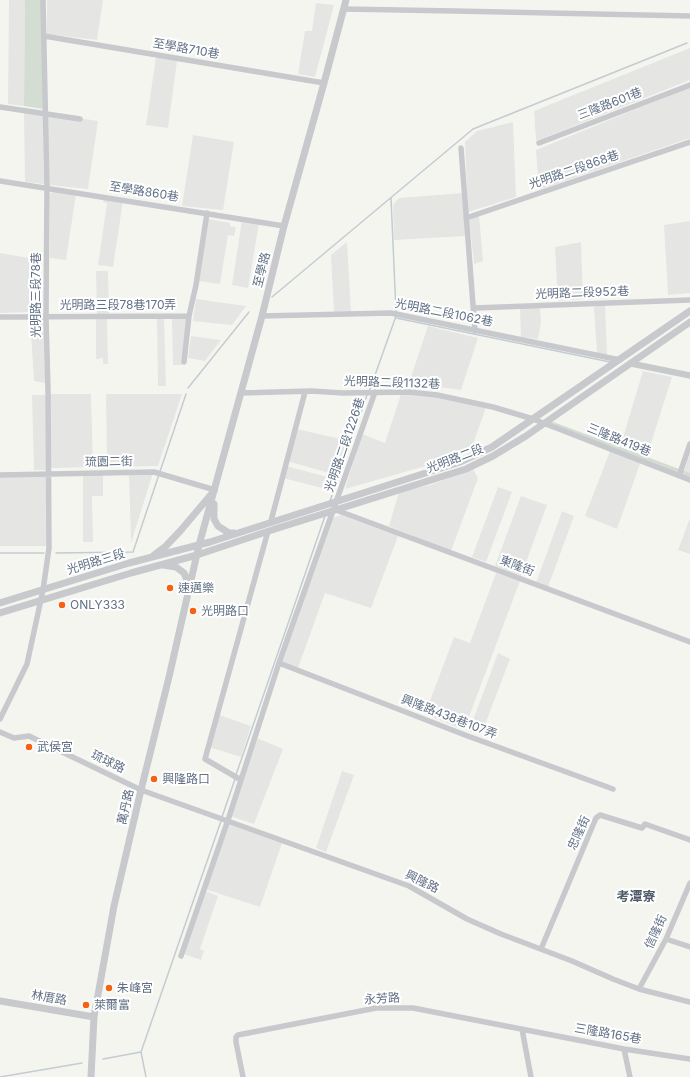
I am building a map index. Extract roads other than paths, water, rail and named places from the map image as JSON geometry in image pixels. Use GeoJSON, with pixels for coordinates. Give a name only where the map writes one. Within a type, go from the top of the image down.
{"type":"FeatureCollection","features":[{"type":"Feature","properties":{"kind":"street","name":"光明路三段78巷"},"geometry":{"type":"LineString","coordinates":[[43,0],[47,188],[46,317],[49,474],[49,548],[43,590]]}},
{"type":"Feature","properties":{"kind":"street","name":"至學路"},"geometry":{"type":"LineString","coordinates":[[199,545],[346,0]]}},
{"type":"Feature","properties":{"kind":"street"},"geometry":{"type":"LineString","coordinates":[[344,9],[690,16]]}},
{"type":"Feature","properties":{"kind":"street","name":"至學路710巷"},"geometry":{"type":"LineString","coordinates":[[44,36],[324,83]]}},
{"type":"Feature","properties":{"kind":"street","name":"三隆路601巷"},"geometry":{"type":"LineString","coordinates":[[539,143],[690,85]]}},
{"type":"Feature","properties":{"kind":"street"},"geometry":{"type":"LineString","coordinates":[[0,106],[80,119]]}},
{"type":"Feature","properties":{"kind":"street","name":"光明路二段868巷"},"geometry":{"type":"LineString","coordinates":[[466,218],[690,142]]}},
{"type":"Feature","properties":{"kind":"street"},"geometry":{"type":"LineString","coordinates":[[461,148],[475,331]]}},
{"type":"Feature","properties":{"kind":"street","name":"至學路860巷"},"geometry":{"type":"LineString","coordinates":[[0,181],[284,226]]}},
{"type":"Feature","properties":{"kind":"street"},"geometry":{"type":"LineString","coordinates":[[184,362],[189,316],[196,285],[207,213]]}},
{"type":"Feature","properties":{"kind":"street","name":"光明路二段952巷"},"geometry":{"type":"LineString","coordinates":[[474,308],[690,300]]}},
{"type":"Feature","properties":{"kind":"street","name":"光明路二段"},"geometry":{"type":"LineString","coordinates":[[199,545],[271,521],[335,507],[466,469],[493,456],[620,360],[690,311]]}},
{"type":"Feature","properties":{"kind":"street","name":"光明路二段1062巷"},"geometry":{"type":"LineString","coordinates":[[262,316],[391,313],[620,360]]}},
{"type":"Feature","properties":{"kind":"street","name":"光明路三段78巷170弄"},"geometry":{"type":"LineString","coordinates":[[0,317],[189,316]]}},
{"type":"Feature","properties":{"kind":"street","name":"光明路二段"},"geometry":{"type":"LineString","coordinates":[[197,555],[460,462],[492,447],[539,421],[630,363],[690,322]]}},
{"type":"Feature","properties":{"kind":"street"},"geometry":{"type":"LineString","coordinates":[[630,363],[690,375]]}},
{"type":"Feature","properties":{"kind":"street"},"geometry":{"type":"LineString","coordinates":[[271,521],[305,392]]}},
{"type":"Feature","properties":{"kind":"street","name":"光明路二段1226巷"},"geometry":{"type":"LineString","coordinates":[[181,956],[238,778],[375,392]]}},
{"type":"Feature","properties":{"kind":"street","name":"光明路二段1132巷"},"geometry":{"type":"LineString","coordinates":[[241,393],[409,392],[437,395],[478,403],[539,421]]}},
{"type":"Feature","properties":{"kind":"street","name":"三隆路419巷"},"geometry":{"type":"LineString","coordinates":[[539,421],[690,480]]}},
{"type":"Feature","properties":{"kind":"street"},"geometry":{"type":"LineString","coordinates":[[679,476],[690,444]]}},
{"type":"Feature","properties":{"kind":"street","name":"琉園二街"},"geometry":{"type":"LineString","coordinates":[[0,475],[154,472],[162,473],[215,490]]}},
{"type":"Feature","properties":{"kind":"street"},"geometry":{"type":"LineString","coordinates":[[215,490],[214,519],[218,526],[224,530],[229,533],[236,533]]}},
{"type":"Feature","properties":{"kind":"street"},"geometry":{"type":"LineString","coordinates":[[150,558],[171,541],[215,490]]}},
{"type":"Feature","properties":{"kind":"street","name":"東隆街"},"geometry":{"type":"LineString","coordinates":[[335,507],[690,642]]}},
{"type":"Feature","properties":{"kind":"street"},"geometry":{"type":"LineString","coordinates":[[238,778],[205,759],[268,531]]}},
{"type":"Feature","properties":{"kind":"street","name":"光明路三段"},"geometry":{"type":"LineString","coordinates":[[0,603],[150,558],[199,545]]}},
{"type":"Feature","properties":{"kind":"street","name":"萬丹路"},"geometry":{"type":"LineString","coordinates":[[91,1077],[94,1017],[114,906],[199,545]]}},
{"type":"Feature","properties":{"kind":"street","name":"光明路三段"},"geometry":{"type":"LineString","coordinates":[[0,613],[154,566],[197,555]]}},
{"type":"Feature","properties":{"kind":"street"},"geometry":{"type":"LineString","coordinates":[[154,566],[166,565],[176,567],[184,573],[188,582],[188,593]]}},
{"type":"Feature","properties":{"kind":"street"},"geometry":{"type":"LineString","coordinates":[[0,719],[25,670],[43,590]]}},
{"type":"Feature","properties":{"kind":"street","name":"興隆路438巷107弄"},"geometry":{"type":"LineString","coordinates":[[278,663],[465,735],[613,789]]}},
{"type":"Feature","properties":{"kind":"street","name":"琉球路"},"geometry":{"type":"LineString","coordinates":[[0,732],[14,738],[29,736],[141,790]]}},
{"type":"Feature","properties":{"kind":"street","name":"興隆路"},"geometry":{"type":"LineString","coordinates":[[141,790],[409,886],[468,919],[639,989],[690,1002]]}},
{"type":"Feature","properties":{"kind":"street","name":"忠隆街"},"geometry":{"type":"LineString","coordinates":[[541,949],[596,818],[600,815],[642,828],[645,824],[690,840]]}},
{"type":"Feature","properties":{"kind":"street","name":"信隆街"},"geometry":{"type":"LineString","coordinates":[[639,989],[688,896],[690,883]]}},
{"type":"Feature","properties":{"kind":"street"},"geometry":{"type":"LineString","coordinates":[[666,939],[690,947]]}},
{"type":"Feature","properties":{"kind":"street","name":"林厝路"},"geometry":{"type":"LineString","coordinates":[[0,1001],[94,1017]]}},
{"type":"Feature","properties":{"kind":"street","name":"永芳路"},"geometry":{"type":"LineString","coordinates":[[243,1077],[236,1042],[236,1037],[238,1035],[376,1008],[413,1008],[522,1029]]}},
{"type":"Feature","properties":{"kind":"street"},"geometry":{"type":"LineString","coordinates":[[522,1029],[531,1077]]}},
{"type":"Feature","properties":{"kind":"street","name":"三隆路165巷"},"geometry":{"type":"LineString","coordinates":[[522,1029],[624,1049],[690,1059]]}},
{"type":"Feature","properties":{"kind":"street"},"geometry":{"type":"LineString","coordinates":[[624,1049],[630,1077]]}},
{"type":"Feature","properties":{"kind":"waterway"},"geometry":{"type":"LineString","coordinates":[[272,297],[473,129],[687,43]]}},
{"type":"Feature","properties":{"kind":"waterway"},"geometry":{"type":"LineString","coordinates":[[391,198],[396,312]]}},
{"type":"Feature","properties":{"kind":"waterway"},"geometry":{"type":"LineString","coordinates":[[188,388],[249,312]]}},
{"type":"Feature","properties":{"kind":"waterway"},"geometry":{"type":"LineString","coordinates":[[369,392],[396,316]]}},
{"type":"Feature","properties":{"kind":"waterway"},"geometry":{"type":"LineString","coordinates":[[396,318],[610,362]]}},
{"type":"Feature","properties":{"kind":"waterway"},"geometry":{"type":"LineString","coordinates":[[631,366],[690,378]]}},
{"type":"Feature","properties":{"kind":"waterway"},"geometry":{"type":"LineString","coordinates":[[56,553],[133,552],[186,394]]}},
{"type":"Feature","properties":{"kind":"waterway"},"geometry":{"type":"LineString","coordinates":[[330,501],[367,395]]}},
{"type":"Feature","properties":{"kind":"waterway"},"geometry":{"type":"LineString","coordinates":[[236,775],[325,516]]}},
{"type":"Feature","properties":{"kind":"waterway"},"geometry":{"type":"LineString","coordinates":[[0,553],[44,553]]}},
{"type":"Feature","properties":{"kind":"waterway"},"geometry":{"type":"LineString","coordinates":[[222,817],[235,779]]}},
{"type":"Feature","properties":{"kind":"waterway"},"geometry":{"type":"LineString","coordinates":[[146,1077],[141,1052],[221,821]]}},
{"type":"Feature","properties":{"kind":"waterway"},"geometry":{"type":"LineString","coordinates":[[103,1059],[141,1052]]}},
{"type":"Feature","properties":{"kind":"waterway"},"geometry":{"type":"LineString","coordinates":[[0,1077],[82,1063]]}},
{"type":"Feature","properties":{"kind":"place","name":"速邁樂"},"geometry":{"type":"Point","coordinates":[170,588]}},
{"type":"Feature","properties":{"kind":"place","name":"ONLY333"},"geometry":{"type":"Point","coordinates":[62,605]}},
{"type":"Feature","properties":{"kind":"place","name":"光明路口"},"geometry":{"type":"Point","coordinates":[193,611]}},
{"type":"Feature","properties":{"kind":"place","name":"武侯宮"},"geometry":{"type":"Point","coordinates":[29,747]}},
{"type":"Feature","properties":{"kind":"place","name":"興隆路口"},"geometry":{"type":"Point","coordinates":[154,779]}},
{"type":"Feature","properties":{"kind":"place","name":"朱峰宮"},"geometry":{"type":"Point","coordinates":[109,988]}},
{"type":"Feature","properties":{"kind":"place","name":"萊爾富"},"geometry":{"type":"Point","coordinates":[86,1005]}},
{"type":"Feature","properties":{"kind":"district","name":"考潭寮"},"geometry":{"type":"Point","coordinates":[636,897]}}]}
